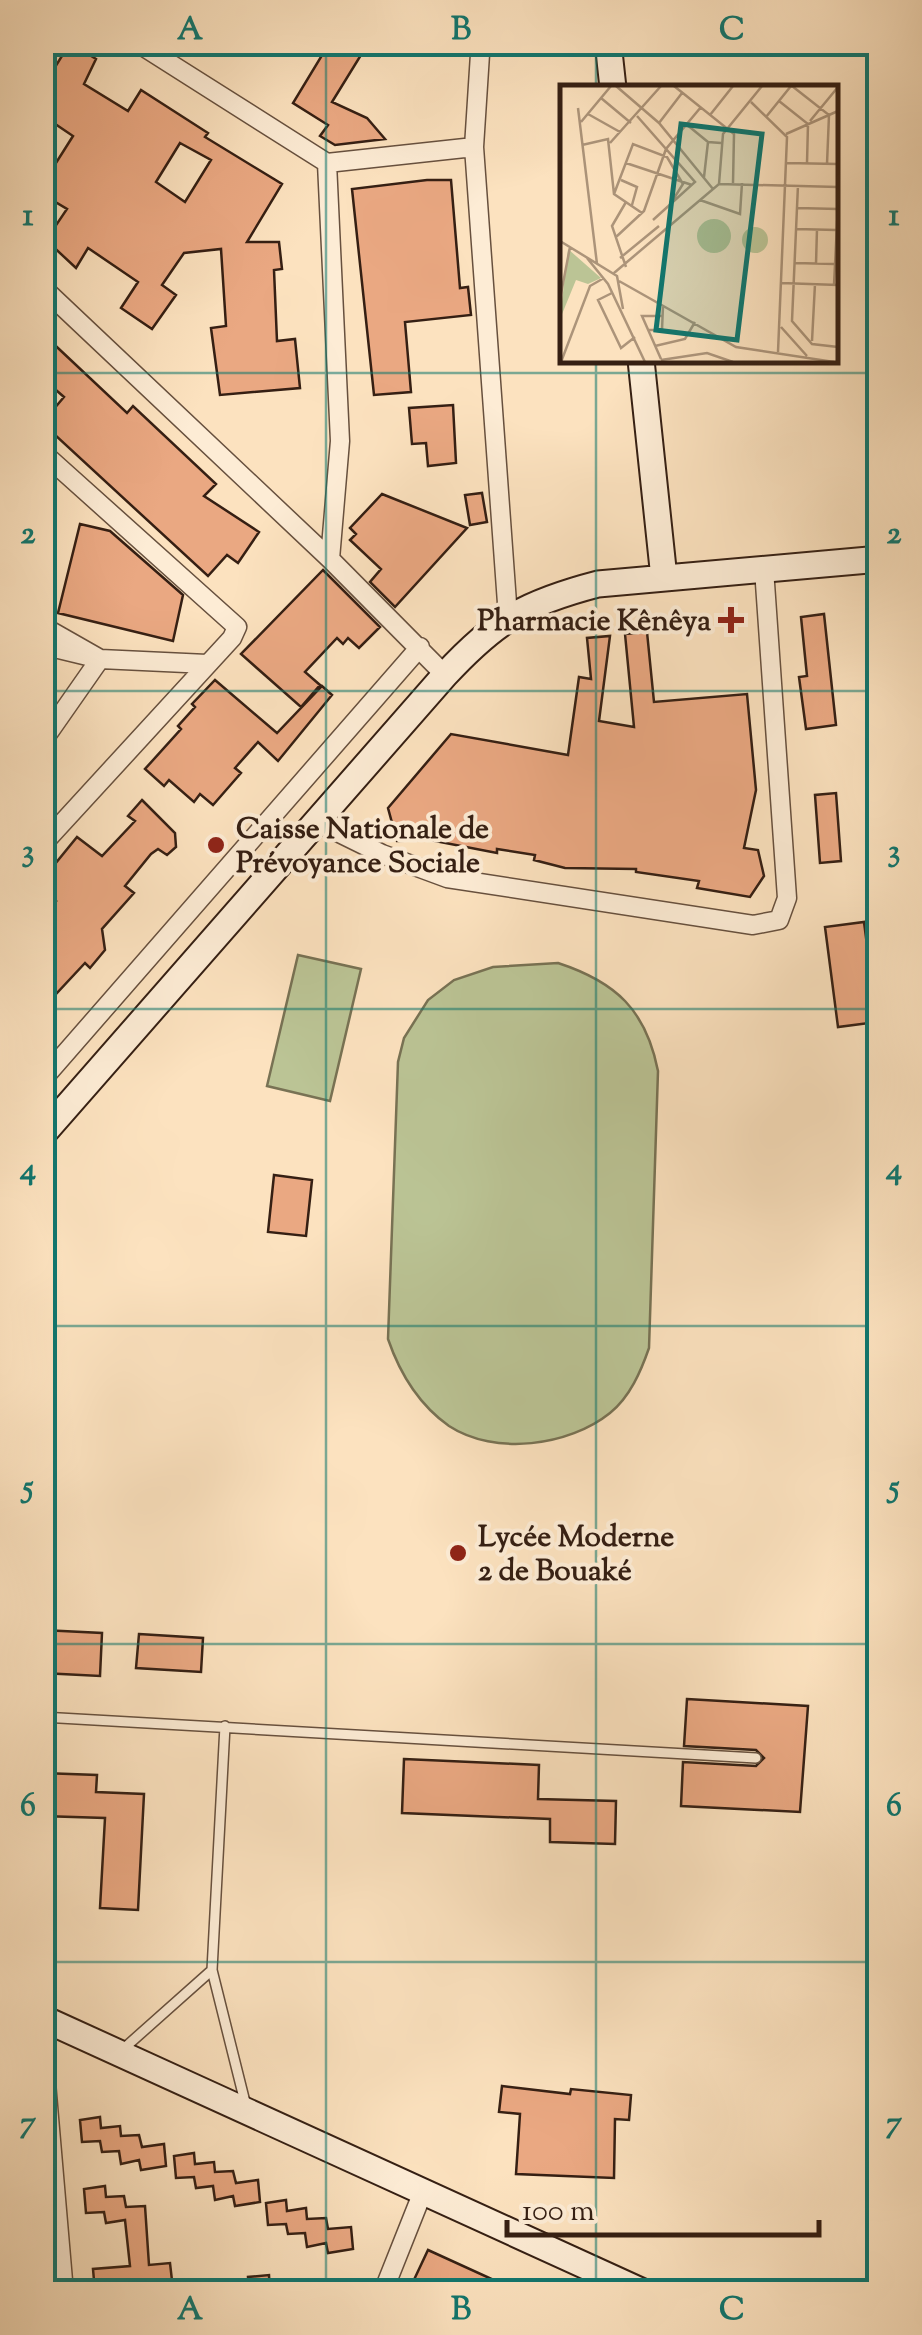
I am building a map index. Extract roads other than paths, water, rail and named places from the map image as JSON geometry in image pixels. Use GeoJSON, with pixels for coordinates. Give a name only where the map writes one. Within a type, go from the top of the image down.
{"type":"FeatureCollection","features":[{"type":"Feature","properties":{"kind":"street"},"geometry":{"type":"LineString","coordinates":[[136,42],[327,163],[474,147]]}},
{"type":"Feature","properties":{"kind":"street"},"geometry":{"type":"LineString","coordinates":[[486,42],[480,54],[474,147],[508,617]]}},
{"type":"Feature","properties":{"kind":"street"},"geometry":{"type":"LineString","coordinates":[[608,42],[613,85]]}},
{"type":"Feature","properties":{"kind":"street"},"geometry":{"type":"LineString","coordinates":[[327,163],[340,441],[330,559]]}},
{"type":"Feature","properties":{"kind":"street"},"geometry":{"type":"LineString","coordinates":[[42,287],[330,559],[445,675]]}},
{"type":"Feature","properties":{"kind":"street"},"geometry":{"type":"LineString","coordinates":[[642,362],[664,578]]}},
{"type":"Feature","properties":{"kind":"street"},"geometry":{"type":"LineString","coordinates":[[42,452],[235,622],[236,633],[42,845]]}},
{"type":"Feature","properties":{"kind":"street"},"geometry":{"type":"LineString","coordinates":[[42,1135],[488,629],[554,596],[598,584],[880,559]]}},
{"type":"Feature","properties":{"kind":"street"},"geometry":{"type":"LineString","coordinates":[[317,822],[382,854],[447,878],[753,926],[780,920],[787,898],[764,569]]}},
{"type":"Feature","properties":{"kind":"street"},"geometry":{"type":"LineString","coordinates":[[42,626],[100,659]]}},
{"type":"Feature","properties":{"kind":"street"},"geometry":{"type":"LineString","coordinates":[[42,645],[100,659],[208,664]]}},
{"type":"Feature","properties":{"kind":"street"},"geometry":{"type":"LineString","coordinates":[[42,1080],[420,647]]}},
{"type":"Feature","properties":{"kind":"street"},"geometry":{"type":"LineString","coordinates":[[42,742],[100,659]]}},
{"type":"Feature","properties":{"kind":"street"},"geometry":{"type":"LineString","coordinates":[[42,2018],[643,2292]]}},
{"type":"Feature","properties":{"kind":"street"},"geometry":{"type":"LineString","coordinates":[[42,2036],[48,2169],[64,2292]]}},
{"type":"Feature","properties":{"kind":"street"},"geometry":{"type":"LineString","coordinates":[[383,2292],[424,2190]]}},
{"type":"Feature","properties":{"kind":"lane"},"geometry":{"type":"LineString","coordinates":[[42,1717],[756,1758]]}},
{"type":"Feature","properties":{"kind":"lane"},"geometry":{"type":"LineString","coordinates":[[225,1726],[212,1970],[246,2109]]}},
{"type":"Feature","properties":{"kind":"lane"},"geometry":{"type":"LineString","coordinates":[[120,2052],[212,1970]]}},
{"type":"Feature","properties":{"kind":"place","name":"Pharmacie Kênêya"},"geometry":{"type":"Point","coordinates":[731,620]}},
{"type":"Feature","properties":{"kind":"place","name":"Caisse Nationale de Prévoyance Sociale"},"geometry":{"type":"Point","coordinates":[216,845]}},
{"type":"Feature","properties":{"kind":"place","name":"Lycée Moderne 2 de Bouaké"},"geometry":{"type":"Point","coordinates":[458,1553]}}]}
